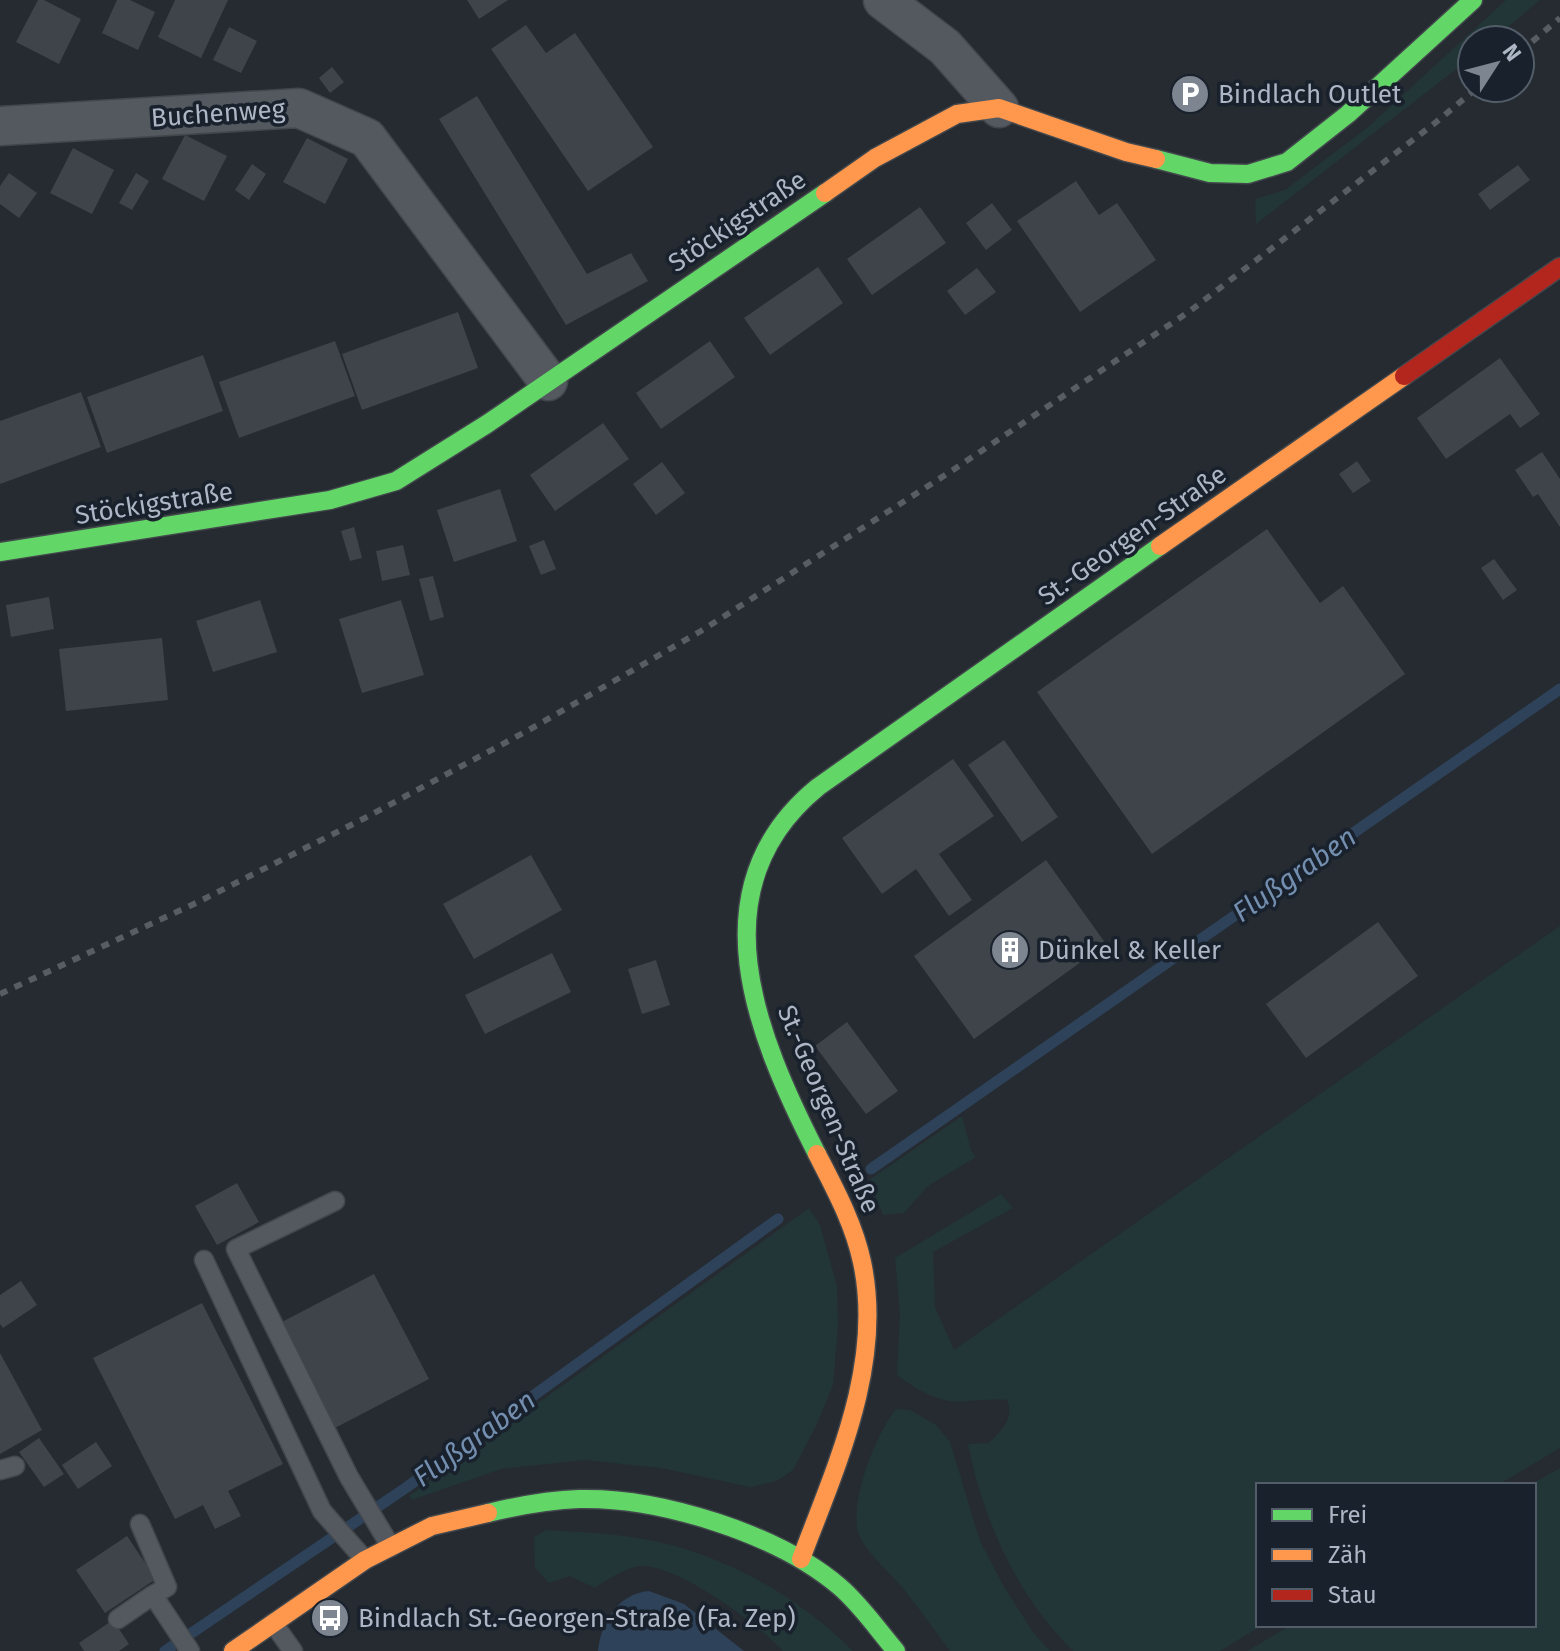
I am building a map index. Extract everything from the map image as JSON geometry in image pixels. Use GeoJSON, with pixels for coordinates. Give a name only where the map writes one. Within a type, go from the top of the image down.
{"type":"FeatureCollection","features":[{"type":"Feature","properties":{"kind":"street"},"geometry":{"type":"LineString","coordinates":[[883,0],[945,47],[999,108]]}},
{"type":"Feature","properties":{"kind":"street","name":"Stöckigstraße"},"geometry":{"type":"LineString","coordinates":[[0,552],[330,500],[396,481],[487,424],[875,158],[957,114],[999,108],[1126,152],[1210,173],[1248,174],[1287,162],[1348,114],[1473,0]]}},
{"type":"Feature","properties":{"kind":"street","name":"Buchenweg"},"geometry":{"type":"LineString","coordinates":[[0,126],[299,108],[367,138],[548,381]]}},
{"type":"Feature","properties":{"kind":"street","name":"St.-Georgen-Straße"},"geometry":{"type":"LineString","coordinates":[[801,1559],[860,1389],[869,1317],[865,1275],[846,1211],[780,1072],[750,983],[745,910],[753,875],[779,824],[808,795],[862,754],[1560,267]]}},
{"type":"Feature","properties":{"kind":"street"},"geometry":{"type":"LineString","coordinates":[[233,1651],[365,1560],[388,1540],[508,1508],[579,1499],[652,1506],[720,1524],[771,1542],[841,1588],[896,1651]]}},
{"type":"Feature","properties":{"kind":"lane"},"geometry":{"type":"LineString","coordinates":[[335,1201],[236,1249],[357,1490],[388,1540]]}},
{"type":"Feature","properties":{"kind":"lane"},"geometry":{"type":"LineString","coordinates":[[204,1260],[322,1511],[365,1560]]}},
{"type":"Feature","properties":{"kind":"lane"},"geometry":{"type":"LineString","coordinates":[[118,1619],[167,1587],[140,1524]]}},
{"type":"Feature","properties":{"kind":"lane"},"geometry":{"type":"LineString","coordinates":[[153,1595],[190,1650]]}},
{"type":"Feature","properties":{"kind":"lane"},"geometry":{"type":"LineString","coordinates":[[273,1623],[293,1651]]}},
{"type":"Feature","properties":{"kind":"shaded area"},"geometry":{"type":"Polygon","coordinates":[[[1506,0],[1540,0],[1512,24],[1480,24],[1506,0]]]}},
{"type":"Feature","properties":{"kind":"shaded area"},"geometry":{"type":"Polygon","coordinates":[[[1456,46],[1456,69],[1256,224],[1255,199],[1285,190],[1368,127],[1456,46]]]}},
{"type":"Feature","properties":{"kind":"shaded area"},"geometry":{"type":"Polygon","coordinates":[[[1560,926],[1560,1448],[1501,1483],[1256,1483],[1256,1627],[1260,1627],[1220,1651],[1073,1651],[1035,1606],[1019,1581],[993,1528],[975,1472],[968,1444],[989,1443],[1006,1424],[1009,1413],[1007,1400],[942,1399],[897,1375],[900,1315],[895,1258],[1001,1194],[1013,1208],[933,1252],[935,1307],[954,1350],[1560,926]]]}},
{"type":"Feature","properties":{"kind":"shaded area"},"geometry":{"type":"Polygon","coordinates":[[[962,1116],[971,1150],[976,1157],[928,1186],[904,1213],[883,1215],[869,1180],[962,1116]]]}},
{"type":"Feature","properties":{"kind":"shaded area"},"geometry":{"type":"Polygon","coordinates":[[[809,1208],[820,1225],[837,1286],[838,1326],[833,1385],[793,1470],[777,1481],[750,1487],[661,1468],[584,1460],[501,1469],[412,1500],[409,1496],[809,1208]]]}},
{"type":"Feature","properties":{"kind":"shaded area"},"geometry":{"type":"Polygon","coordinates":[[[896,1409],[910,1410],[936,1425],[950,1442],[980,1541],[1004,1587],[1033,1632],[1050,1651],[950,1651],[902,1587],[862,1541],[857,1522],[861,1488],[880,1434],[896,1409]]]}},
{"type":"Feature","properties":{"kind":"shaded area"},"geometry":{"type":"Polygon","coordinates":[[[1560,1468],[1560,1651],[1247,1651],[1288,1627],[1536,1627],[1536,1483],[1534,1483],[1560,1468]]]}},
{"type":"Feature","properties":{"kind":"shaded area"},"geometry":{"type":"Polygon","coordinates":[[[546,1530],[638,1538],[668,1544],[726,1564],[807,1611],[853,1651],[783,1651],[756,1626],[699,1587],[646,1566],[626,1570],[595,1588],[570,1576],[549,1583],[535,1568],[534,1537],[546,1530]]]}},
{"type":"Feature","properties":{"kind":"water"},"geometry":{"type":"Polygon","coordinates":[[[649,1591],[684,1604],[744,1651],[598,1651],[603,1629],[613,1611],[628,1597],[649,1591]]]}},
{"type":"Feature","properties":{"kind":"building"},"geometry":{"type":"Polygon","coordinates":[[[38,0],[44,0],[81,19],[59,64],[16,42],[38,0]]]}},
{"type":"Feature","properties":{"kind":"building"},"geometry":{"type":"Polygon","coordinates":[[[117,0],[130,0],[155,12],[138,50],[102,33],[117,0]]]}},
{"type":"Feature","properties":{"kind":"building"},"geometry":{"type":"Polygon","coordinates":[[[175,0],[228,0],[201,58],[158,37],[175,0]]]}},
{"type":"Feature","properties":{"kind":"building"},"geometry":{"type":"Polygon","coordinates":[[[467,0],[508,0],[479,19],[467,0]]]}},
{"type":"Feature","properties":{"kind":"building"},"geometry":{"type":"Polygon","coordinates":[[[526,25],[546,53],[575,33],[653,147],[588,191],[491,49],[526,25]]]}},
{"type":"Feature","properties":{"kind":"building"},"geometry":{"type":"Polygon","coordinates":[[[229,27],[257,41],[241,73],[213,60],[229,27]]]}},
{"type":"Feature","properties":{"kind":"building"},"geometry":{"type":"Polygon","coordinates":[[[332,67],[344,82],[330,93],[319,78],[332,67]]]}},
{"type":"Feature","properties":{"kind":"building"},"geometry":{"type":"Polygon","coordinates":[[[477,96],[587,274],[631,253],[648,281],[566,325],[439,119],[477,96]]]}},
{"type":"Feature","properties":{"kind":"building"},"geometry":{"type":"Polygon","coordinates":[[[185,135],[227,156],[204,201],[162,179],[185,135]]]}},
{"type":"Feature","properties":{"kind":"building"},"geometry":{"type":"Polygon","coordinates":[[[307,138],[348,159],[325,204],[283,182],[307,138]]]}},
{"type":"Feature","properties":{"kind":"building"},"geometry":{"type":"Polygon","coordinates":[[[73,148],[114,170],[92,214],[50,193],[73,148]]]}},
{"type":"Feature","properties":{"kind":"building"},"geometry":{"type":"Polygon","coordinates":[[[252,164],[266,174],[249,200],[235,190],[252,164]]]}},
{"type":"Feature","properties":{"kind":"building"},"geometry":{"type":"Polygon","coordinates":[[[1518,165],[1530,180],[1490,210],[1478,194],[1518,165]]]}},
{"type":"Feature","properties":{"kind":"building"},"geometry":{"type":"Polygon","coordinates":[[[9,173],[37,193],[19,218],[0,204],[0,186],[9,173]]]}},
{"type":"Feature","properties":{"kind":"building"},"geometry":{"type":"Polygon","coordinates":[[[136,173],[149,181],[132,210],[119,203],[136,173]]]}},
{"type":"Feature","properties":{"kind":"building"},"geometry":{"type":"Polygon","coordinates":[[[1076,181],[1099,215],[1117,203],[1156,260],[1080,312],[1017,221],[1076,181]]]}},
{"type":"Feature","properties":{"kind":"building"},"geometry":{"type":"Polygon","coordinates":[[[992,203],[1012,230],[986,250],[966,223],[992,203]]]}},
{"type":"Feature","properties":{"kind":"building"},"geometry":{"type":"Polygon","coordinates":[[[920,207],[946,243],[872,295],[847,259],[920,207]]]}},
{"type":"Feature","properties":{"kind":"building"},"geometry":{"type":"Polygon","coordinates":[[[818,267],[843,303],[770,355],[744,318],[818,267]]]}},
{"type":"Feature","properties":{"kind":"building"},"geometry":{"type":"Polygon","coordinates":[[[977,268],[996,292],[965,315],[947,291],[977,268]]]}},
{"type":"Feature","properties":{"kind":"building"},"geometry":{"type":"Polygon","coordinates":[[[458,312],[478,368],[362,410],[342,354],[458,312]]]}},
{"type":"Feature","properties":{"kind":"building"},"geometry":{"type":"Polygon","coordinates":[[[335,341],[355,396],[239,438],[219,382],[335,341]]]}},
{"type":"Feature","properties":{"kind":"building"},"geometry":{"type":"Polygon","coordinates":[[[710,341],[735,377],[661,429],[636,393],[710,341]]]}},
{"type":"Feature","properties":{"kind":"building"},"geometry":{"type":"Polygon","coordinates":[[[203,355],[223,411],[107,453],[87,397],[203,355]]]}},
{"type":"Feature","properties":{"kind":"building"},"geometry":{"type":"Polygon","coordinates":[[[1500,358],[1540,414],[1520,428],[1510,414],[1446,459],[1417,418],[1500,358]]]}},
{"type":"Feature","properties":{"kind":"building"},"geometry":{"type":"Polygon","coordinates":[[[81,392],[101,447],[0,484],[0,421],[81,392]]]}},
{"type":"Feature","properties":{"kind":"building"},"geometry":{"type":"Polygon","coordinates":[[[603,423],[629,459],[555,511],[530,475],[603,423]]]}},
{"type":"Feature","properties":{"kind":"building"},"geometry":{"type":"Polygon","coordinates":[[[1542,452],[1560,479],[1560,527],[1538,494],[1533,497],[1515,470],[1542,452]]]}},
{"type":"Feature","properties":{"kind":"building"},"geometry":{"type":"Polygon","coordinates":[[[1357,461],[1371,481],[1353,493],[1339,474],[1357,461]]]}},
{"type":"Feature","properties":{"kind":"building"},"geometry":{"type":"Polygon","coordinates":[[[662,462],[685,493],[656,515],[633,484],[662,462]]]}},
{"type":"Feature","properties":{"kind":"building"},"geometry":{"type":"Polygon","coordinates":[[[500,489],[517,541],[454,562],[437,510],[500,489]]]}},
{"type":"Feature","properties":{"kind":"building"},"geometry":{"type":"Polygon","coordinates":[[[354,527],[362,558],[350,561],[341,531],[354,527]]]}},
{"type":"Feature","properties":{"kind":"building"},"geometry":{"type":"Polygon","coordinates":[[[1267,529],[1320,603],[1343,586],[1405,674],[1152,854],[1037,692],[1267,529]]]}},
{"type":"Feature","properties":{"kind":"building"},"geometry":{"type":"Polygon","coordinates":[[[544,540],[556,569],[541,575],[529,546],[544,540]]]}},
{"type":"Feature","properties":{"kind":"building"},"geometry":{"type":"Polygon","coordinates":[[[403,545],[410,575],[382,581],[376,551],[403,545]]]}},
{"type":"Feature","properties":{"kind":"building"},"geometry":{"type":"Polygon","coordinates":[[[1494,559],[1517,590],[1503,600],[1481,568],[1494,559]]]}},
{"type":"Feature","properties":{"kind":"building"},"geometry":{"type":"Polygon","coordinates":[[[433,576],[444,617],[430,621],[419,579],[433,576]]]}},
{"type":"Feature","properties":{"kind":"building"},"geometry":{"type":"Polygon","coordinates":[[[49,597],[54,629],[11,637],[6,605],[49,597]]]}},
{"type":"Feature","properties":{"kind":"building"},"geometry":{"type":"Polygon","coordinates":[[[260,600],[277,652],[213,672],[196,621],[260,600]]]}},
{"type":"Feature","properties":{"kind":"building"},"geometry":{"type":"Polygon","coordinates":[[[401,600],[424,675],[362,693],[339,619],[401,600]]]}},
{"type":"Feature","properties":{"kind":"building"},"geometry":{"type":"Polygon","coordinates":[[[162,638],[168,700],[66,711],[59,649],[162,638]]]}},
{"type":"Feature","properties":{"kind":"building"},"geometry":{"type":"Polygon","coordinates":[[[1004,740],[1058,817],[1022,842],[968,765],[1004,740]]]}},
{"type":"Feature","properties":{"kind":"building"},"geometry":{"type":"Polygon","coordinates":[[[953,759],[994,816],[939,854],[972,900],[949,916],[916,869],[882,894],[842,838],[953,759]]]}},
{"type":"Feature","properties":{"kind":"building"},"geometry":{"type":"Polygon","coordinates":[[[531,855],[562,910],[474,959],[443,904],[531,855]]]}},
{"type":"Feature","properties":{"kind":"building","name":"Dünkel & Keller"},"geometry":{"type":"Polygon","coordinates":[[[1046,860],[1106,944],[974,1039],[914,956],[1046,860]]]}},
{"type":"Feature","properties":{"kind":"building"},"geometry":{"type":"Polygon","coordinates":[[[1378,922],[1418,976],[1306,1058],[1266,1004],[1378,922]]]}},
{"type":"Feature","properties":{"kind":"building"},"geometry":{"type":"Polygon","coordinates":[[[552,953],[571,992],[485,1034],[465,995],[552,953]]]}},
{"type":"Feature","properties":{"kind":"building"},"geometry":{"type":"Polygon","coordinates":[[[656,960],[670,1005],[642,1014],[628,969],[656,960]]]}},
{"type":"Feature","properties":{"kind":"building"},"geometry":{"type":"Polygon","coordinates":[[[847,1022],[898,1091],[866,1114],[815,1046],[847,1022]]]}},
{"type":"Feature","properties":{"kind":"building"},"geometry":{"type":"Polygon","coordinates":[[[237,1183],[259,1222],[217,1245],[195,1206],[237,1183]]]}},
{"type":"Feature","properties":{"kind":"building"},"geometry":{"type":"Polygon","coordinates":[[[374,1274],[429,1379],[333,1429],[278,1324],[374,1274]]]}},
{"type":"Feature","properties":{"kind":"building"},"geometry":{"type":"Polygon","coordinates":[[[21,1281],[37,1305],[3,1328],[0,1324],[0,1295],[21,1281]]]}},
{"type":"Feature","properties":{"kind":"building"},"geometry":{"type":"Polygon","coordinates":[[[202,1303],[283,1464],[228,1491],[241,1516],[215,1529],[203,1505],[175,1519],[93,1358],[202,1303]]]}},
{"type":"Feature","properties":{"kind":"building"},"geometry":{"type":"Polygon","coordinates":[[[0,1353],[42,1430],[0,1454],[0,1353]]]}},
{"type":"Feature","properties":{"kind":"building"},"geometry":{"type":"Polygon","coordinates":[[[39,1438],[64,1474],[44,1487],[19,1452],[39,1438]]]}},
{"type":"Feature","properties":{"kind":"building"},"geometry":{"type":"Polygon","coordinates":[[[96,1442],[112,1466],[78,1489],[62,1465],[96,1442]]]}},
{"type":"Feature","properties":{"kind":"building"},"geometry":{"type":"Polygon","coordinates":[[[127,1536],[156,1579],[105,1613],[76,1570],[127,1536]]]}},
{"type":"Feature","properties":{"kind":"building"},"geometry":{"type":"Polygon","coordinates":[[[113,1620],[129,1644],[119,1651],[84,1651],[79,1643],[113,1620]]]}},
{"type":"Feature","properties":{"kind":"waterway","name":"Flußgraben"},"geometry":{"type":"LineString","coordinates":[[871,1169],[1560,689]]}},
{"type":"Feature","properties":{"kind":"waterway","name":"Flußgraben"},"geometry":{"type":"LineString","coordinates":[[165,1651],[407,1487],[778,1219]]}},
{"type":"Feature","properties":{"kind":"railway"},"geometry":{"type":"LineString","coordinates":[[1536,38],[1560,18]]}},
{"type":"Feature","properties":{"kind":"railway"},"geometry":{"type":"LineString","coordinates":[[0,994],[196,903],[363,819],[527,731],[701,631],[950,472],[1190,311],[1458,104]]}},
{"type":"Feature","properties":{"kind":"traffic: fast"},"geometry":{"type":"LineString","coordinates":[[1156,159],[1210,173],[1248,174],[1287,162],[1348,114],[1473,0]]}},
{"type":"Feature","properties":{"kind":"traffic: fast"},"geometry":{"type":"LineString","coordinates":[[0,552],[330,500],[396,481],[487,424],[825,193]]}},
{"type":"Feature","properties":{"kind":"traffic: fast"},"geometry":{"type":"LineString","coordinates":[[817,1154],[774,1061],[758,1013],[748,964],[747,916],[757,870],[780,827],[818,787],[1160,546]]}},
{"type":"Feature","properties":{"kind":"traffic: fast"},"geometry":{"type":"LineString","coordinates":[[488,1513],[556,1501],[611,1500],[645,1504],[717,1522],[752,1535],[814,1568],[848,1594],[896,1651]]}},
{"type":"Feature","properties":{"kind":"traffic: slow"},"geometry":{"type":"LineString","coordinates":[[825,193],[875,158],[957,114],[999,108],[1126,152],[1156,159]]}},
{"type":"Feature","properties":{"kind":"traffic: slow"},"geometry":{"type":"LineString","coordinates":[[1160,546],[1404,376]]}},
{"type":"Feature","properties":{"kind":"traffic: slow"},"geometry":{"type":"LineString","coordinates":[[801,1559],[853,1414],[867,1338],[867,1300],[859,1248],[817,1154]]}},
{"type":"Feature","properties":{"kind":"traffic: slow"},"geometry":{"type":"LineString","coordinates":[[233,1651],[365,1560],[432,1526],[488,1513]]}},
{"type":"Feature","properties":{"kind":"traffic: jam"},"geometry":{"type":"LineString","coordinates":[[1404,376],[1560,267]]}},
{"type":"Feature","properties":{"kind":"place","name":"Bindlach Outlet"},"geometry":{"type":"Point","coordinates":[1190,94]}},
{"type":"Feature","properties":{"kind":"place","name":"Dünkel & Keller"},"geometry":{"type":"Point","coordinates":[1010,950]}},
{"type":"Feature","properties":{"kind":"place","name":"Bindlach St.-Georgen-Straße (Fa. Zep)"},"geometry":{"type":"Point","coordinates":[330,1618]}}]}
